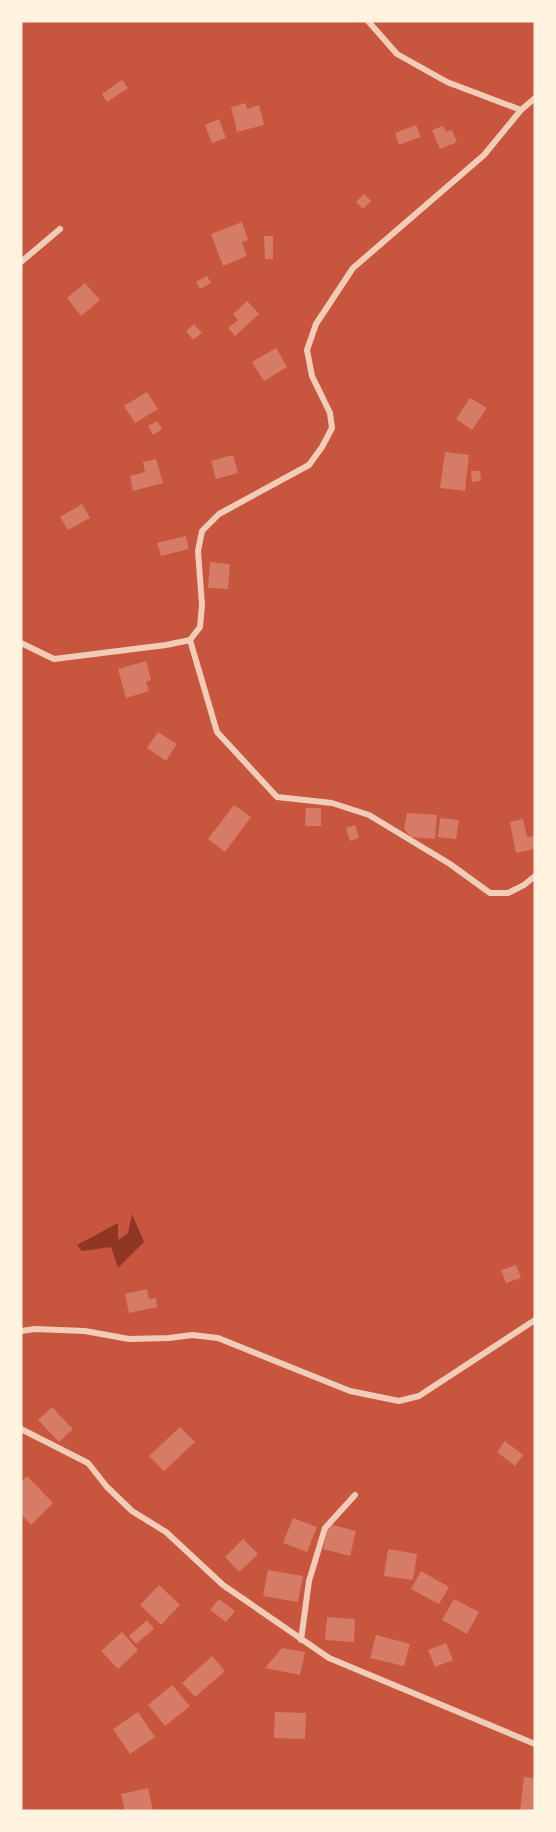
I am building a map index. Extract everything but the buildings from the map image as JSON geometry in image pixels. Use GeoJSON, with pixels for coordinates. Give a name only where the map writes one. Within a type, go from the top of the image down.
{"type":"FeatureCollection","features":[{"type":"Feature","properties":{"kind":"street"},"geometry":{"type":"LineString","coordinates":[[368,21],[397,54],[447,82],[521,110]]}},
{"type":"Feature","properties":{"kind":"street"},"geometry":{"type":"LineString","coordinates":[[21,643],[54,659],[190,640],[200,627],[202,605],[198,551],[202,531],[219,514],[309,465],[332,428],[330,412],[312,376],[307,350],[316,324],[353,268],[484,155],[521,110],[535,98]]}},
{"type":"Feature","properties":{"kind":"street"},"geometry":{"type":"LineString","coordinates":[[21,262],[60,230]]}},
{"type":"Feature","properties":{"kind":"street"},"geometry":{"type":"LineString","coordinates":[[190,640],[217,732],[277,797],[332,804],[369,814],[450,864],[490,893],[508,893],[535,876]]}},
{"type":"Feature","properties":{"kind":"street"},"geometry":{"type":"LineString","coordinates":[[21,1331],[35,1329],[84,1331],[129,1339],[192,1335],[218,1338],[350,1391],[399,1401],[418,1396],[535,1320]]}},
{"type":"Feature","properties":{"kind":"street"},"geometry":{"type":"LineString","coordinates":[[21,1429],[87,1464],[132,1511],[166,1532],[223,1585],[329,1658],[490,1727],[535,1743]]}},
{"type":"Feature","properties":{"kind":"street"},"geometry":{"type":"LineString","coordinates":[[301,1640],[309,1581],[325,1528],[355,1495]]}},
{"type":"Feature","properties":{"kind":"shaded area"},"geometry":{"type":"Polygon","coordinates":[[[132,1214],[144,1242],[118,1268],[111,1247],[82,1251],[77,1245],[118,1223],[118,1240],[128,1233],[132,1214]]]}}]}
